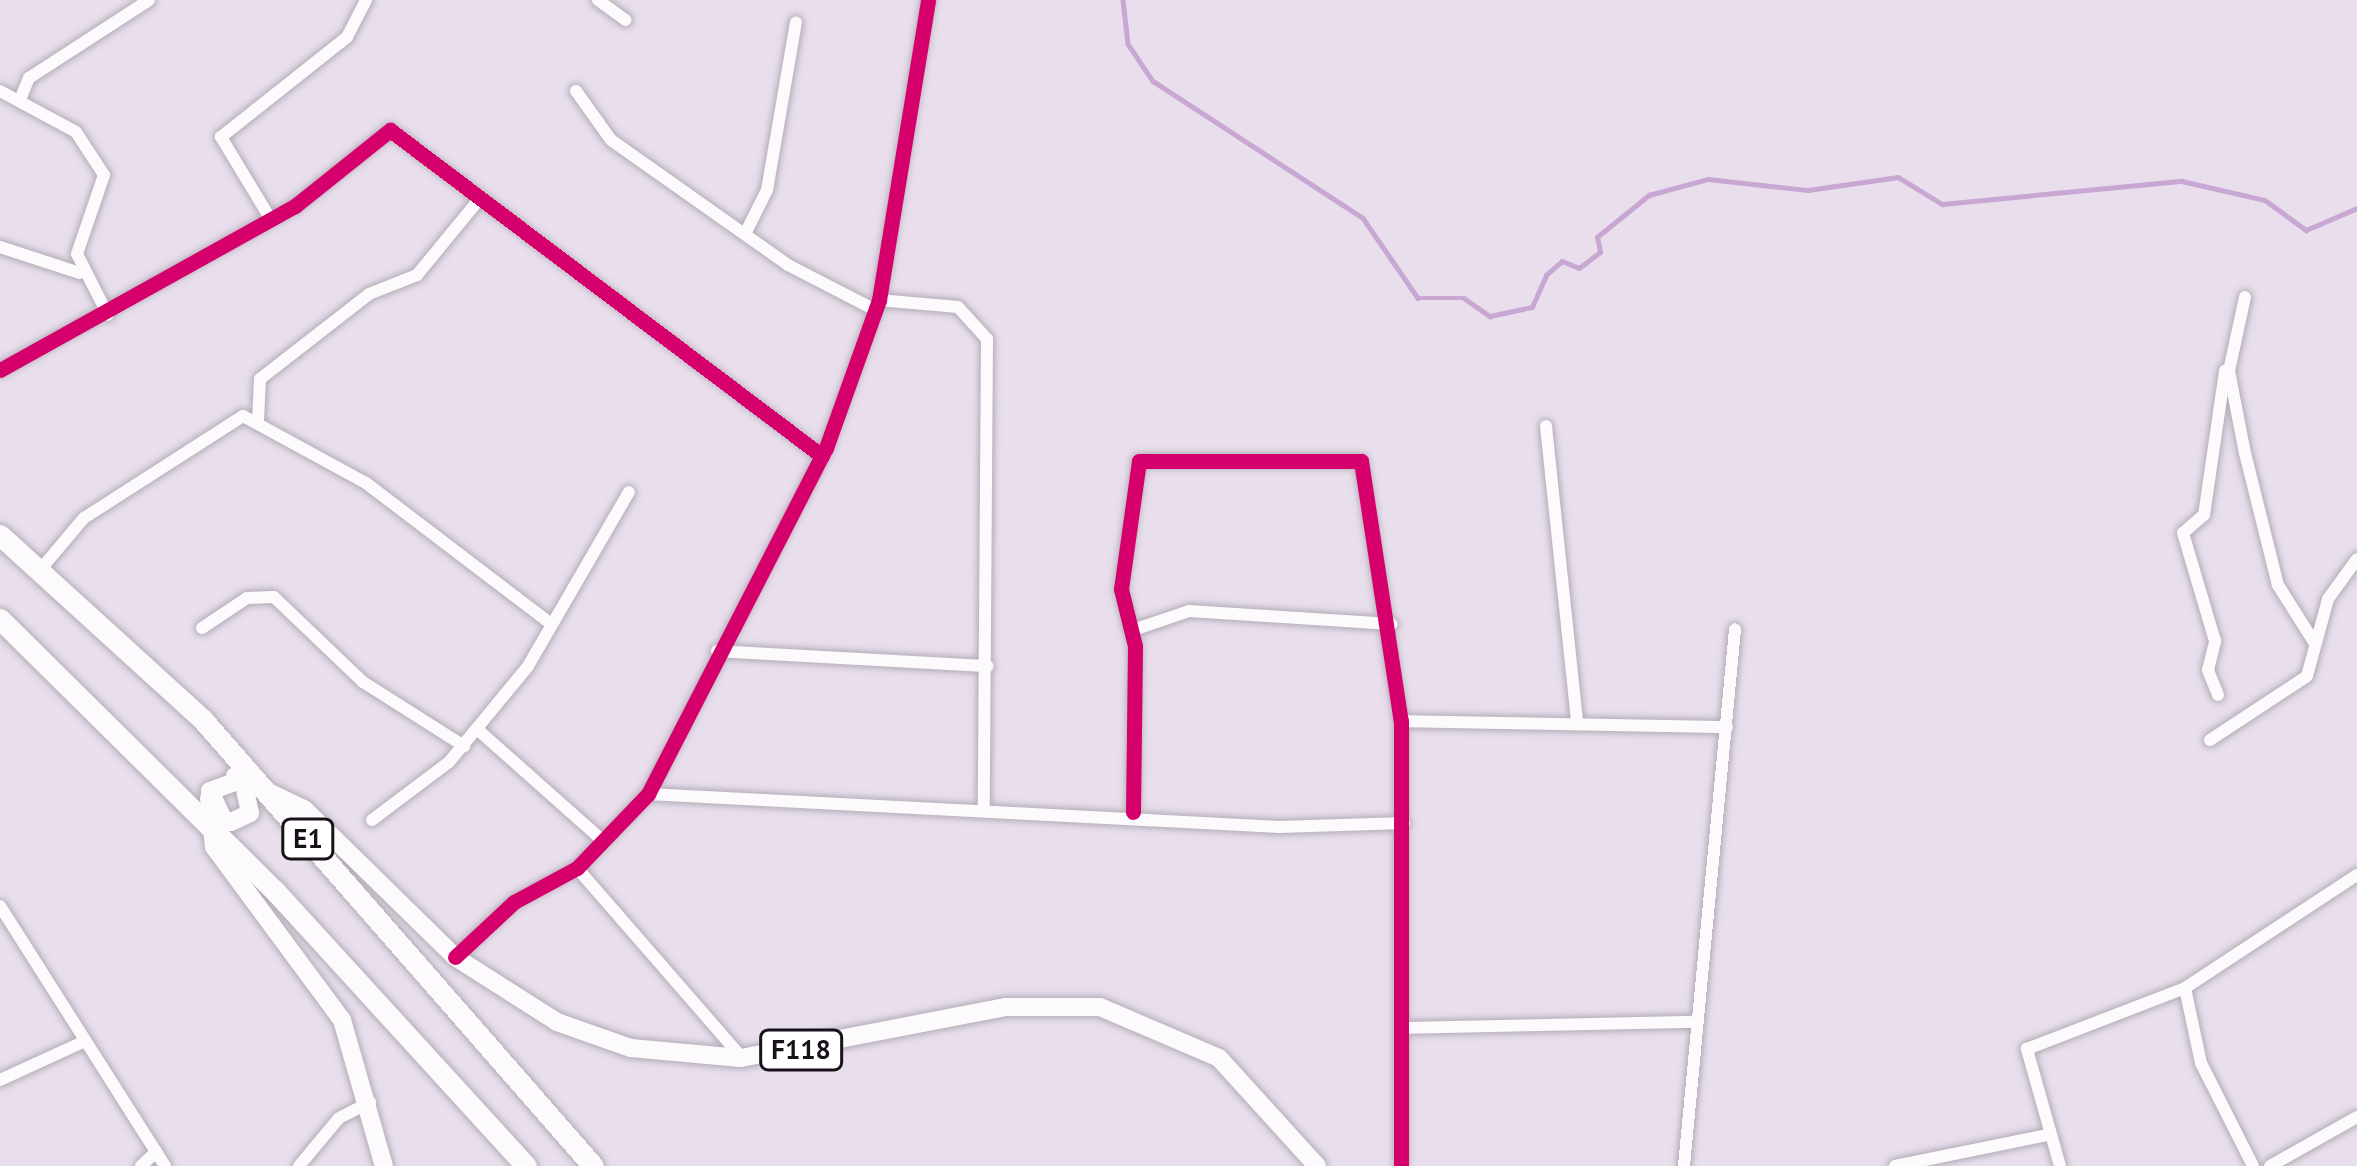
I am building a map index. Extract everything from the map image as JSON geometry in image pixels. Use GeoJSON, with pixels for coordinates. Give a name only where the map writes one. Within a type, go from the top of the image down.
{"type":"FeatureCollection","features":[{"type":"Feature","properties":{"kind":"highway","name":"E1"},"geometry":{"type":"LineString","coordinates":[[0,535],[40,570],[254,790],[593,1166]]}},
{"type":"Feature","properties":{"kind":"highway","name":"E1"},"geometry":{"type":"LineString","coordinates":[[0,619],[219,814],[229,844],[526,1166]]}},
{"type":"Feature","properties":{"kind":"main road"},"geometry":{"type":"LineString","coordinates":[[254,790],[304,809]]}},
{"type":"Feature","properties":{"kind":"main road"},"geometry":{"type":"LineString","coordinates":[[254,790],[304,809]]}},
{"type":"Feature","properties":{"kind":"main road"},"geometry":{"type":"LineString","coordinates":[[219,814],[254,790]]}},
{"type":"Feature","properties":{"kind":"main road"},"geometry":{"type":"LineString","coordinates":[[219,814],[254,790]]}},
{"type":"Feature","properties":{"kind":"main road","name":"F118"},"geometry":{"type":"LineString","coordinates":[[304,809],[455,957],[556,1022],[677,1055],[811,1049],[1006,1007],[1120,1012],[1219,1058],[1317,1166]]}},
{"type":"Feature","properties":{"kind":"main road"},"geometry":{"type":"LineString","coordinates":[[219,814],[229,844],[228,868]]}},
{"type":"Feature","properties":{"kind":"main road"},"geometry":{"type":"LineString","coordinates":[[219,814],[228,868],[342,1020],[371,1101],[384,1166]]}},
{"type":"Feature","properties":{"kind":"street"},"geometry":{"type":"LineString","coordinates":[[20,100],[39,70],[148,0]]}},
{"type":"Feature","properties":{"kind":"street"},"geometry":{"type":"LineString","coordinates":[[270,218],[221,137],[347,37],[366,0]]}},
{"type":"Feature","properties":{"kind":"street"},"geometry":{"type":"LineString","coordinates":[[598,0],[626,20]]}},
{"type":"Feature","properties":{"kind":"street"},"geometry":{"type":"LineString","coordinates":[[455,957],[514,902],[577,868],[648,794],[717,651],[822,456],[877,305],[928,0]]}},
{"type":"Feature","properties":{"kind":"street"},"geometry":{"type":"LineString","coordinates":[[745,234],[767,190],[796,22]]}},
{"type":"Feature","properties":{"kind":"street"},"geometry":{"type":"LineString","coordinates":[[0,91],[76,133],[104,176],[80,273]]}},
{"type":"Feature","properties":{"kind":"street"},"geometry":{"type":"LineString","coordinates":[[576,91],[611,140],[745,234],[877,305],[958,307],[987,339],[984,807]]}},
{"type":"Feature","properties":{"kind":"street"},"geometry":{"type":"LineString","coordinates":[[0,370],[108,315],[270,218],[391,130],[477,202],[822,456]]}},
{"type":"Feature","properties":{"kind":"street"},"geometry":{"type":"LineString","coordinates":[[258,421],[260,379],[369,294],[417,275],[477,202]]}},
{"type":"Feature","properties":{"kind":"street"},"geometry":{"type":"LineString","coordinates":[[0,247],[80,273],[108,315]]}},
{"type":"Feature","properties":{"kind":"street"},"geometry":{"type":"LineString","coordinates":[[2218,695],[2215,641],[2182,533],[2204,515],[2230,352],[2245,297]]}},
{"type":"Feature","properties":{"kind":"street"},"geometry":{"type":"LineString","coordinates":[[2230,352],[2265,549],[2314,642]]}},
{"type":"Feature","properties":{"kind":"street"},"geometry":{"type":"LineString","coordinates":[[40,570],[84,518],[243,416],[366,483],[551,624]]}},
{"type":"Feature","properties":{"kind":"street"},"geometry":{"type":"LineString","coordinates":[[1546,426],[1577,722]]}},
{"type":"Feature","properties":{"kind":"street"},"geometry":{"type":"LineString","coordinates":[[1133,812],[1133,630],[1121,589],[1134,471],[1148,458],[1361,461],[1392,624],[1400,721],[1404,823],[1401,1166]]}},
{"type":"Feature","properties":{"kind":"street"},"geometry":{"type":"LineString","coordinates":[[372,820],[464,746],[477,730],[551,624],[629,492]]}},
{"type":"Feature","properties":{"kind":"street"},"geometry":{"type":"LineString","coordinates":[[2210,740],[2300,684],[2314,642],[2357,559]]}},
{"type":"Feature","properties":{"kind":"street"},"geometry":{"type":"LineString","coordinates":[[202,628],[247,598],[274,597],[362,682],[464,746]]}},
{"type":"Feature","properties":{"kind":"street"},"geometry":{"type":"LineString","coordinates":[[1133,630],[1189,611],[1392,624]]}},
{"type":"Feature","properties":{"kind":"street"},"geometry":{"type":"LineString","coordinates":[[1684,1166],[1690,1022],[1735,629]]}},
{"type":"Feature","properties":{"kind":"street"},"geometry":{"type":"LineString","coordinates":[[717,651],[988,666]]}},
{"type":"Feature","properties":{"kind":"street"},"geometry":{"type":"LineString","coordinates":[[1400,721],[1727,727]]}},
{"type":"Feature","properties":{"kind":"street"},"geometry":{"type":"LineString","coordinates":[[477,730],[601,839]]}},
{"type":"Feature","properties":{"kind":"street"},"geometry":{"type":"LineString","coordinates":[[648,794],[1133,812],[1280,827],[1404,823]]}},
{"type":"Feature","properties":{"kind":"street"},"geometry":{"type":"LineString","coordinates":[[577,868],[737,1052]]}},
{"type":"Feature","properties":{"kind":"street"},"geometry":{"type":"LineString","coordinates":[[2060,1166],[2027,1049],[2185,988],[2357,875]]}},
{"type":"Feature","properties":{"kind":"street"},"geometry":{"type":"LineString","coordinates":[[0,906],[82,1042],[165,1166]]}},
{"type":"Feature","properties":{"kind":"street"},"geometry":{"type":"LineString","coordinates":[[2185,988],[2201,1063],[2253,1166]]}},
{"type":"Feature","properties":{"kind":"street"},"geometry":{"type":"LineString","coordinates":[[1402,1028],[1690,1022]]}},
{"type":"Feature","properties":{"kind":"street"},"geometry":{"type":"LineString","coordinates":[[0,1079],[82,1042]]}},
{"type":"Feature","properties":{"kind":"street"},"geometry":{"type":"LineString","coordinates":[[299,1166],[339,1118],[371,1101]]}},
{"type":"Feature","properties":{"kind":"street"},"geometry":{"type":"LineString","coordinates":[[2270,1166],[2357,1117]]}},
{"type":"Feature","properties":{"kind":"street"},"geometry":{"type":"LineString","coordinates":[[1895,1166],[2048,1135]]}},
{"type":"Feature","properties":{"kind":"street"},"geometry":{"type":"LineString","coordinates":[[141,1166],[156,1152]]}},
{"type":"Feature","properties":{"kind":"waterway"},"geometry":{"type":"LineString","coordinates":[[1123,0],[1128,44],[1153,81],[1363,218],[1418,298],[1464,298],[1490,316],[1532,307],[1546,275],[1562,261],[1579,268],[1600,252],[1597,237],[1649,195],[1708,179],[1808,190],[1898,177],[1942,204],[2182,181],[2265,200],[2306,230],[2357,208]]}},
{"type":"Feature","properties":{"kind":"cycle path"},"geometry":{"type":"LineString","coordinates":[[455,957],[514,902],[577,868],[648,794],[826,448],[879,300],[928,0]]}},
{"type":"Feature","properties":{"kind":"cycle path"},"geometry":{"type":"LineString","coordinates":[[0,370],[295,206],[390,130],[822,456]]}},
{"type":"Feature","properties":{"kind":"cycle path"},"geometry":{"type":"LineString","coordinates":[[1133,812],[1135,646],[1121,589],[1139,461],[1361,461],[1401,721],[1401,1166]]}}]}
